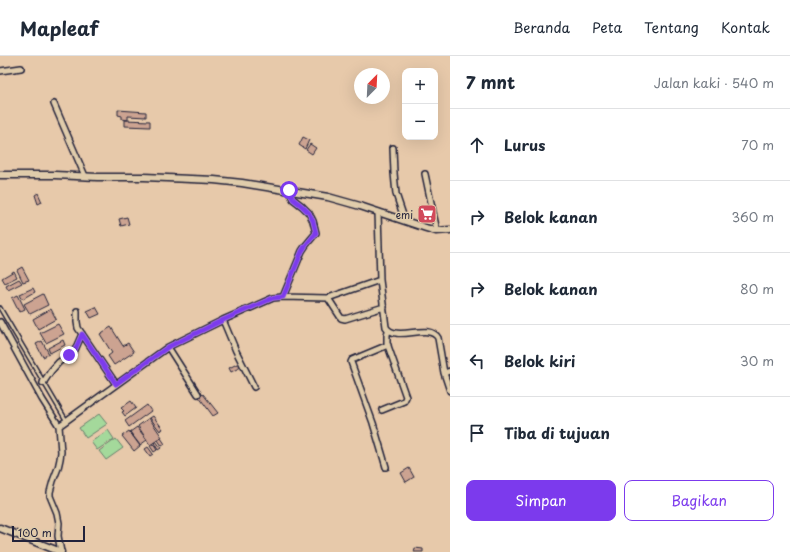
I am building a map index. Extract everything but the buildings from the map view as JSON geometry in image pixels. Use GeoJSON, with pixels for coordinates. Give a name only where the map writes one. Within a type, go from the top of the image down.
{"type":"FeatureCollection","features":[{"type":"Feature","properties":{"kind":"street"},"geometry":{"type":"LineString","coordinates":[[0,71],[21,68]]}},
{"type":"Feature","properties":{"kind":"street"},"geometry":{"type":"LineString","coordinates":[[54,104],[85,176]]}},
{"type":"Feature","properties":{"kind":"street"},"geometry":{"type":"LineString","coordinates":[[393,148],[396,194],[405,221]]}},
{"type":"Feature","properties":{"kind":"street"},"geometry":{"type":"LineString","coordinates":[[425,174],[437,230]]}},
{"type":"Feature","properties":{"kind":"street"},"geometry":{"type":"LineString","coordinates":[[0,175],[144,177],[214,180],[242,183],[328,197],[426,228],[450,230]]}},
{"type":"Feature","properties":{"kind":"street"},"geometry":{"type":"LineString","coordinates":[[283,297],[302,251],[316,233],[309,213],[293,199],[289,190]]}},
{"type":"Feature","properties":{"kind":"street"},"geometry":{"type":"LineString","coordinates":[[378,212],[380,280],[385,323],[388,331],[386,338],[406,397],[404,401],[382,410]]}},
{"type":"Feature","properties":{"kind":"street"},"geometry":{"type":"LineString","coordinates":[[59,426],[168,347],[223,320],[273,298],[328,298],[380,280]]}},
{"type":"Feature","properties":{"kind":"street"},"geometry":{"type":"LineString","coordinates":[[328,298],[341,318],[344,319],[384,308]]}},
{"type":"Feature","properties":{"kind":"street"},"geometry":{"type":"LineString","coordinates":[[77,311],[78,328],[116,384]]}},
{"type":"Feature","properties":{"kind":"street"},"geometry":{"type":"LineString","coordinates":[[223,320],[234,347],[254,387]]}},
{"type":"Feature","properties":{"kind":"street"},"geometry":{"type":"LineString","coordinates":[[0,322],[42,399],[59,426],[60,459],[53,480],[50,496],[57,513],[59,523],[58,536],[61,552]]}},
{"type":"Feature","properties":{"kind":"street"},"geometry":{"type":"LineString","coordinates":[[388,331],[395,334],[429,332],[435,334],[438,338],[444,373],[450,391]]}},
{"type":"Feature","properties":{"kind":"street"},"geometry":{"type":"LineString","coordinates":[[43,383],[59,362],[75,350],[82,334]]}},
{"type":"Feature","properties":{"kind":"street"},"geometry":{"type":"LineString","coordinates":[[386,467],[373,423],[351,362],[352,360],[388,345]]}},
{"type":"Feature","properties":{"kind":"street"},"geometry":{"type":"LineString","coordinates":[[168,347],[198,394]]}},
{"type":"Feature","properties":{"kind":"street"},"geometry":{"type":"LineString","coordinates":[[444,373],[450,371]]}},
{"type":"Feature","properties":{"kind":"street"},"geometry":{"type":"LineString","coordinates":[[0,528],[61,552]]}},
{"type":"Feature","properties":{"kind":"lane"},"geometry":{"type":"LineString","coordinates":[[0,308],[66,420]]}},
{"type":"Feature","properties":{"kind":"green space"},"geometry":{"type":"Polygon","coordinates":[[[99,414],[107,424],[86,438],[79,428],[99,414]]]}},
{"type":"Feature","properties":{"kind":"green space"},"geometry":{"type":"Polygon","coordinates":[[[108,430],[114,439],[97,450],[91,442],[108,430]]]}},
{"type":"Feature","properties":{"kind":"green space"},"geometry":{"type":"Polygon","coordinates":[[[116,439],[123,448],[106,460],[99,451],[116,439]]]}},
{"type":"Feature","properties":{"kind":"place","name":"emi"},"geometry":{"type":"Point","coordinates":[427,214]}},
{"type":"Feature","properties":{"kind":"route"},"geometry":{"type":"LineString","coordinates":[[69,355],[75,350],[82,334],[116,384],[168,347],[223,320],[273,298],[283,297],[302,251],[316,233],[309,213],[293,199],[289,190]]}}]}
